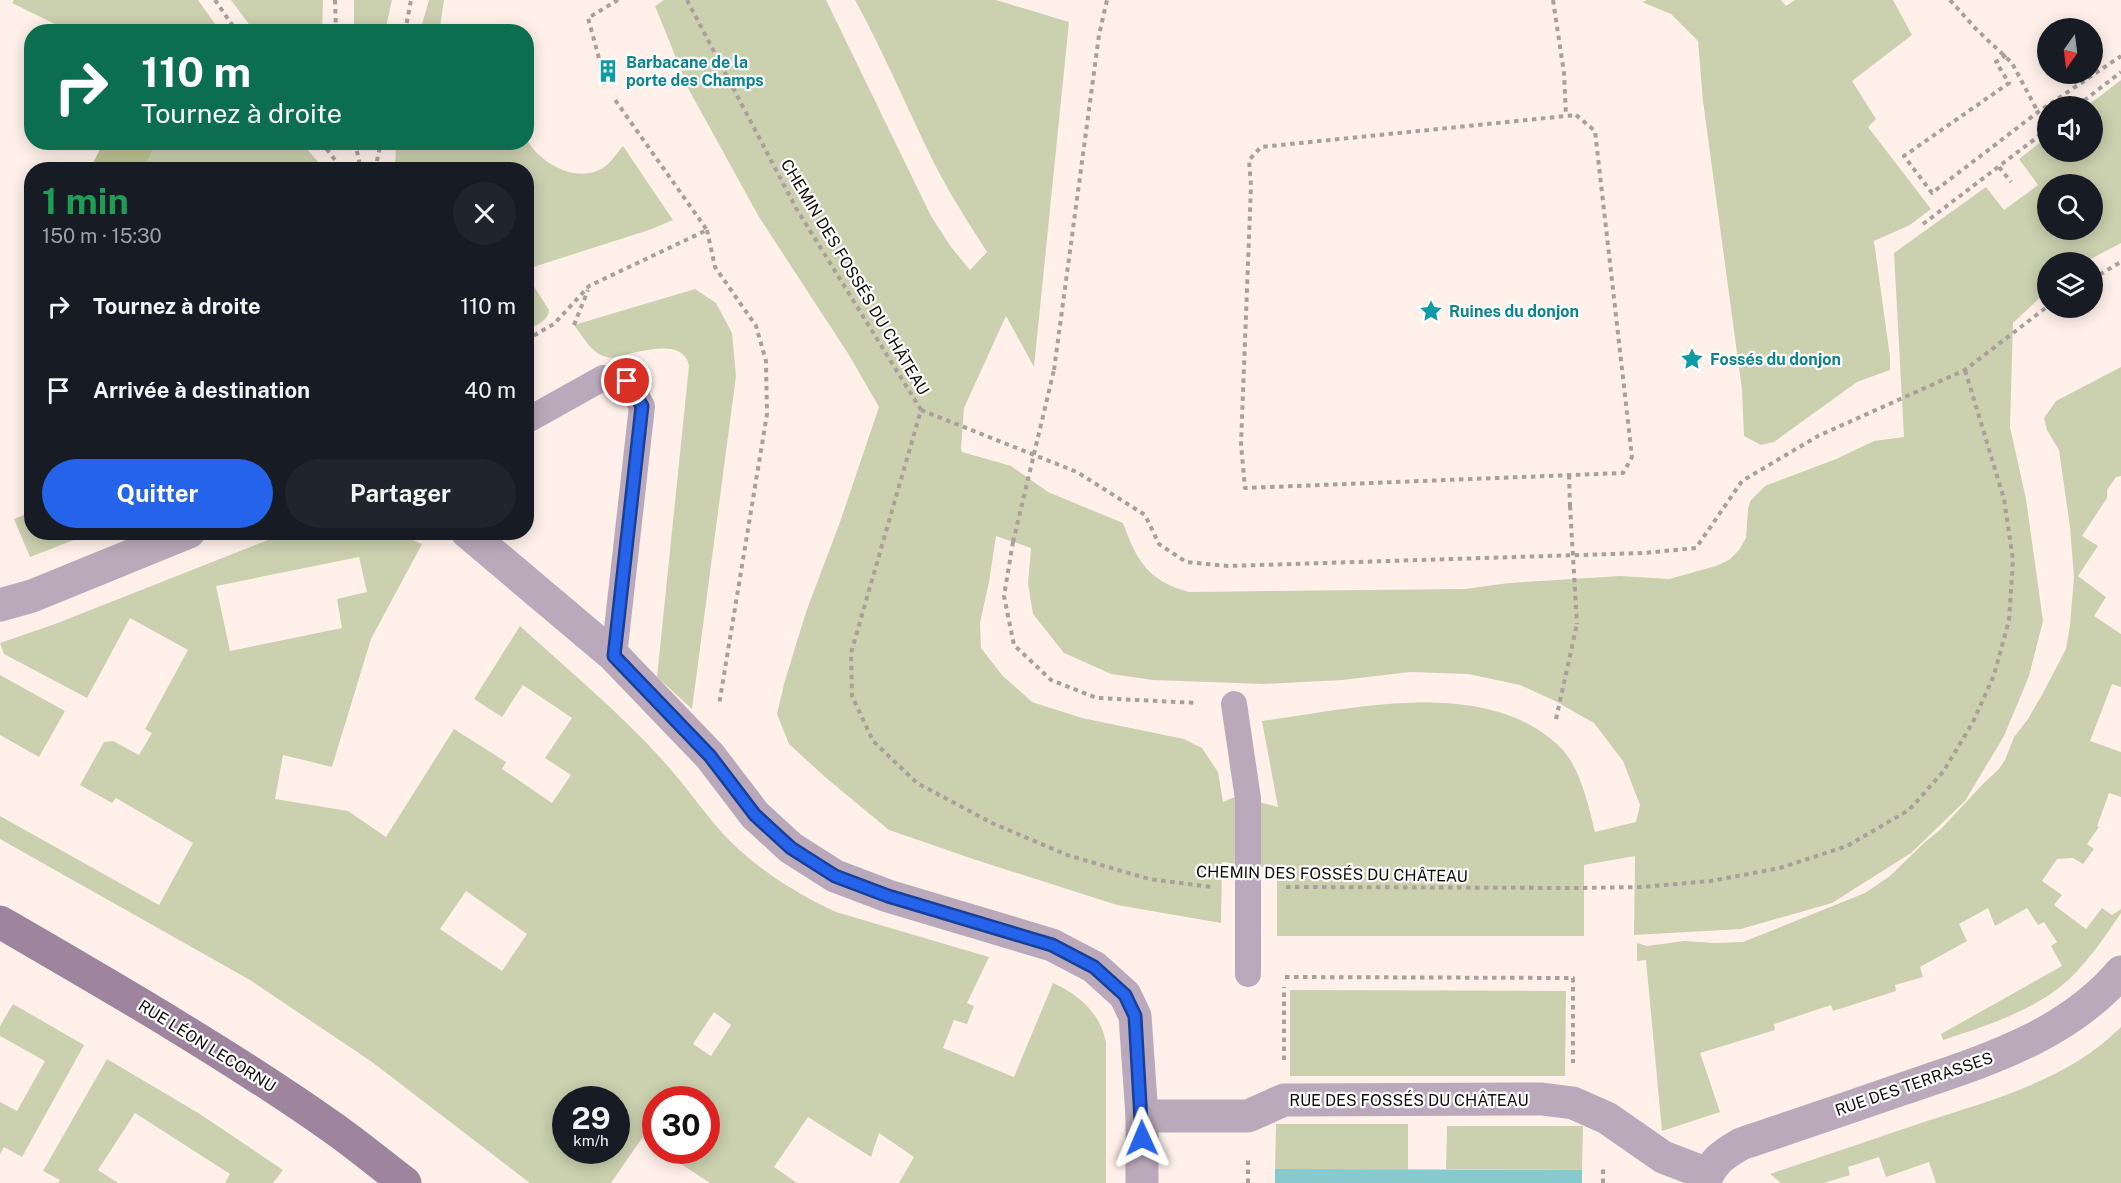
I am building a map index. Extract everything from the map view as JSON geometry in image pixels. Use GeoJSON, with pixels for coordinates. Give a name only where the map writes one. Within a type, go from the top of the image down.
{"type":"FeatureCollection","features":[{"type":"Feature","properties":{"kind":"main road","name":"RUE LÉON LECORNU"},"geometry":{"type":"LineString","coordinates":[[0,922],[130,997],[232,1060],[331,1126],[405,1183]]}},
{"type":"Feature","properties":{"kind":"street"},"geometry":{"type":"LineString","coordinates":[[0,605],[32,596],[169,540]]}},
{"type":"Feature","properties":{"kind":"street"},"geometry":{"type":"LineString","coordinates":[[476,540],[614,656],[710,756],[755,815],[791,848],[835,876],[888,896],[1052,945],[1094,967],[1125,995],[1135,1016],[1142,1116],[1142,1183]]}},
{"type":"Feature","properties":{"kind":"street","name":"RUE DES TERRASSES"},"geometry":{"type":"LineString","coordinates":[[1706,1179],[1719,1157],[1741,1144],[1991,1059],[2043,1034],[2077,1014],[2121,972]]}},
{"type":"Feature","properties":{"kind":"street","name":"RUE DES FOSSÉS DU CHÂTEAU"},"geometry":{"type":"LineString","coordinates":[[1142,1116],[1248,1116],[1284,1100],[1542,1100],[1573,1103],[1607,1118],[1663,1157],[1706,1179]]}},
{"type":"Feature","properties":{"kind":"lane"},"geometry":{"type":"LineString","coordinates":[[534,417],[603,378],[627,381],[642,406],[614,656]]}},
{"type":"Feature","properties":{"kind":"lane"},"geometry":{"type":"LineString","coordinates":[[1234,704],[1248,799],[1248,974]]}},
{"type":"Feature","properties":{"kind":"path"},"geometry":{"type":"LineString","coordinates":[[215,0],[232,24]]}},
{"type":"Feature","properties":{"kind":"path"},"geometry":{"type":"LineString","coordinates":[[335,0],[336,24]]}},
{"type":"Feature","properties":{"kind":"path"},"geometry":{"type":"LineString","coordinates":[[406,24],[411,0]]}},
{"type":"Feature","properties":{"kind":"path"},"geometry":{"type":"LineString","coordinates":[[606,84],[588,18],[618,0]]}},
{"type":"Feature","properties":{"kind":"path","name":"CHEMIN DES FOSSÉS DU CHÂTEAU"},"geometry":{"type":"LineString","coordinates":[[687,0],[796,208],[921,410],[851,653],[852,696],[873,741],[917,783],[992,823],[1067,855],[1149,879],[1213,887]]}},
{"type":"Feature","properties":{"kind":"path"},"geometry":{"type":"LineString","coordinates":[[1107,0],[1099,35],[1054,370],[1013,542],[1004,596],[1014,645],[1051,680],[1097,698],[1234,704]]}},
{"type":"Feature","properties":{"kind":"path"},"geometry":{"type":"LineString","coordinates":[[1950,0],[1976,29],[2006,55],[2037,112],[1932,193],[1904,156],[2009,84],[1996,62],[2006,55]]}},
{"type":"Feature","properties":{"kind":"path"},"geometry":{"type":"LineString","coordinates":[[1553,1],[1564,73],[1566,116]]}},
{"type":"Feature","properties":{"kind":"path"},"geometry":{"type":"LineString","coordinates":[[2061,96],[2121,56]]}},
{"type":"Feature","properties":{"kind":"path"},"geometry":{"type":"LineString","coordinates":[[2090,96],[2121,72]]}},
{"type":"Feature","properties":{"kind":"path"},"geometry":{"type":"LineString","coordinates":[[614,97],[707,230],[715,267],[756,326],[766,361],[767,414],[710,756]]}},
{"type":"Feature","properties":{"kind":"path"},"geometry":{"type":"LineString","coordinates":[[1566,116],[1576,116],[1594,131],[1632,457],[1623,473],[1245,488],[1241,444],[1251,186],[1249,160],[1261,147],[1566,116]]}},
{"type":"Feature","properties":{"kind":"path"},"geometry":{"type":"LineString","coordinates":[[1923,224],[2037,137]]}},
{"type":"Feature","properties":{"kind":"path"},"geometry":{"type":"LineString","coordinates":[[327,150],[337,162]]}},
{"type":"Feature","properties":{"kind":"path"},"geometry":{"type":"LineString","coordinates":[[1999,166],[2011,182]]}},
{"type":"Feature","properties":{"kind":"path"},"geometry":{"type":"LineString","coordinates":[[534,335],[554,324],[589,286],[707,230]]}},
{"type":"Feature","properties":{"kind":"path"},"geometry":{"type":"LineString","coordinates":[[2103,273],[2121,262]]}},
{"type":"Feature","properties":{"kind":"path"},"geometry":{"type":"LineString","coordinates":[[574,325],[589,286]]}},
{"type":"Feature","properties":{"kind":"path"},"geometry":{"type":"LineString","coordinates":[[921,410],[1077,472],[1145,515],[1159,544],[1186,562],[1228,566],[1632,553],[1696,548],[1742,481],[1818,436],[1965,370],[2037,314]]}},
{"type":"Feature","properties":{"kind":"path","name":"CHEMIN DES FOSSÉS DU CHÂTEAU"},"geometry":{"type":"LineString","coordinates":[[1282,887],[1577,888],[1641,887],[1711,881],[1780,868],[1847,846],[1909,810],[1943,772],[1973,722],[1994,675],[2009,620],[2013,560],[2004,499],[1965,370]]}},
{"type":"Feature","properties":{"kind":"path"},"geometry":{"type":"LineString","coordinates":[[1556,719],[1577,624],[1569,475]]}},
{"type":"Feature","properties":{"kind":"path"},"geometry":{"type":"LineString","coordinates":[[1284,1038],[1284,978],[1573,978],[1573,1041]]}},
{"type":"Feature","properties":{"kind":"green space"},"geometry":{"type":"Polygon","coordinates":[[[14,0],[198,0],[215,24],[55,24],[12,3],[14,0]]]}},
{"type":"Feature","properties":{"kind":"green space"},"geometry":{"type":"Polygon","coordinates":[[[231,0],[323,0],[322,24],[249,24],[231,0]]]}},
{"type":"Feature","properties":{"kind":"green space"},"geometry":{"type":"Polygon","coordinates":[[[354,0],[392,0],[387,24],[354,24],[354,0]]]}},
{"type":"Feature","properties":{"kind":"green space"},"geometry":{"type":"Polygon","coordinates":[[[429,0],[444,0],[440,24],[422,24],[429,0]]]}},
{"type":"Feature","properties":{"kind":"green space"},"geometry":{"type":"Polygon","coordinates":[[[664,0],[826,0],[931,216],[951,247],[970,270],[987,252],[939,173],[855,0],[996,0],[1069,22],[1034,367],[1006,316],[964,408],[961,448],[962,452],[1011,466],[1048,492],[1123,523],[1133,548],[1146,568],[1163,582],[1189,592],[1465,589],[1509,583],[1620,576],[1669,579],[1729,560],[1746,538],[1748,509],[1751,500],[1765,486],[1836,459],[1874,441],[1904,437],[1894,253],[1986,187],[2004,210],[2037,186],[2037,240],[2103,240],[2103,174],[2037,174],[2037,184],[2019,159],[2037,145],[2037,162],[2103,162],[2103,96],[2100,96],[2121,80],[2121,243],[2103,252],[2037,252],[2037,300],[2013,323],[2010,427],[2026,499],[2043,621],[2029,676],[2004,736],[1965,801],[1911,853],[1832,903],[1741,929],[1634,935],[1635,856],[1584,865],[1584,936],[1277,936],[1277,869],[1222,862],[1221,923],[1117,905],[889,830],[789,744],[777,714],[806,612],[840,522],[879,407],[849,355],[759,217],[689,90],[655,6],[664,0]],[[996,536],[980,623],[981,648],[1002,675],[1032,702],[1082,718],[1184,739],[1202,748],[1218,772],[1223,802],[1237,796],[1278,807],[1262,721],[1376,705],[1456,704],[1493,710],[1528,724],[1558,745],[1566,753],[1578,774],[1595,832],[1636,822],[1640,805],[1623,761],[1594,723],[1520,685],[1468,674],[1410,672],[1342,680],[1263,684],[1153,680],[1111,674],[1064,653],[1033,614],[1028,583],[1031,548],[996,536]]]}},
{"type":"Feature","properties":{"kind":"green space"},"geometry":{"type":"Polygon","coordinates":[[[1647,0],[1781,0],[1786,6],[1795,0],[1893,0],[1912,35],[1852,81],[1876,119],[1868,127],[1931,209],[1910,225],[1874,241],[1890,370],[1857,382],[1774,442],[1761,445],[1744,436],[1742,390],[1703,101],[1698,41],[1671,14],[1642,2],[1647,0]]]}},
{"type":"Feature","properties":{"kind":"green space"},"geometry":{"type":"Polygon","coordinates":[[[623,146],[673,220],[649,230],[534,267],[534,162],[395,162],[396,150],[534,149],[558,168],[579,174],[603,168],[623,146]]]}},
{"type":"Feature","properties":{"kind":"green space"},"geometry":{"type":"Polygon","coordinates":[[[99,150],[153,150],[147,162],[93,162],[99,150]]]}},
{"type":"Feature","properties":{"kind":"green space"},"geometry":{"type":"Polygon","coordinates":[[[153,150],[308,150],[318,162],[147,162],[153,150]]]}},
{"type":"Feature","properties":{"kind":"green space"},"geometry":{"type":"Polygon","coordinates":[[[534,287],[549,310],[544,320],[534,326],[534,287]]]}},
{"type":"Feature","properties":{"kind":"green space"},"geometry":{"type":"Polygon","coordinates":[[[695,289],[716,303],[732,333],[736,376],[692,709],[657,677],[689,366],[685,357],[678,351],[668,349],[656,349],[612,358],[605,357],[590,346],[574,325],[695,289]]]}},
{"type":"Feature","properties":{"kind":"green space"},"geometry":{"type":"Polygon","coordinates":[[[2121,367],[2121,476],[2116,477],[2107,490],[2107,498],[2082,536],[2098,546],[2078,576],[2106,597],[2094,616],[2121,634],[2121,687],[2112,684],[2090,741],[2121,752],[2121,797],[2109,793],[2097,826],[2099,827],[2087,844],[2094,849],[2083,864],[2073,858],[2057,859],[2042,881],[2062,895],[2054,905],[2086,929],[2102,908],[2112,915],[2121,909],[2121,913],[2085,962],[2060,987],[2004,1018],[1943,1040],[1941,1034],[2062,966],[2051,946],[2057,942],[2044,922],[2038,925],[2027,908],[1995,926],[1988,908],[1959,924],[1967,941],[1920,967],[1923,977],[1895,985],[1896,991],[1833,1011],[1831,1005],[1774,1024],[1775,1030],[1700,1053],[1720,1112],[1662,1131],[1646,960],[1637,961],[1637,943],[1647,946],[1684,941],[1743,942],[1865,893],[1890,876],[1940,830],[1999,769],[2014,737],[2028,719],[2066,649],[2070,625],[2074,577],[2070,527],[2059,450],[2047,430],[2044,418],[2056,401],[2121,367]]]}},
{"type":"Feature","properties":{"kind":"green space"},"geometry":{"type":"Polygon","coordinates":[[[24,515],[24,540],[74,540],[30,557],[14,519],[24,515]]]}},
{"type":"Feature","properties":{"kind":"green space"},"geometry":{"type":"Polygon","coordinates":[[[268,540],[413,540],[422,544],[371,639],[332,767],[283,755],[275,799],[348,811],[386,837],[454,729],[506,762],[502,769],[552,803],[571,775],[545,758],[572,718],[523,685],[502,717],[474,699],[520,626],[632,728],[673,772],[730,841],[772,876],[836,912],[989,957],[967,1003],[974,1006],[967,1024],[954,1020],[943,1048],[1014,1077],[1053,983],[1072,993],[1088,1007],[1099,1023],[1106,1043],[1106,1183],[899,1183],[914,1157],[879,1133],[871,1157],[808,1117],[774,1167],[797,1183],[710,1183],[681,1164],[720,1164],[720,1086],[642,1086],[642,1138],[630,1155],[630,1086],[552,1086],[552,1164],[624,1164],[611,1183],[530,1183],[372,1062],[250,980],[0,839],[0,816],[159,905],[193,843],[116,798],[112,803],[80,785],[104,742],[113,741],[139,755],[152,733],[145,729],[188,650],[130,618],[87,698],[4,654],[0,643],[55,624],[268,540]],[[359,557],[216,586],[230,651],[342,628],[337,599],[367,592],[359,557]],[[466,891],[440,929],[502,971],[527,934],[466,891]],[[714,1012],[693,1044],[711,1056],[731,1025],[714,1012]]]}},
{"type":"Feature","properties":{"kind":"green space"},"geometry":{"type":"Polygon","coordinates":[[[0,675],[65,711],[39,757],[0,735],[0,675]]]}},
{"type":"Feature","properties":{"kind":"green space"},"geometry":{"type":"Polygon","coordinates":[[[1290,990],[1566,991],[1565,1076],[1290,1076],[1290,990]]]}},
{"type":"Feature","properties":{"kind":"green space"},"geometry":{"type":"Polygon","coordinates":[[[13,1004],[84,1045],[22,1157],[4,1147],[0,1154],[0,1102],[17,1111],[45,1061],[0,1036],[0,1026],[13,1004]]]}},
{"type":"Feature","properties":{"kind":"green space"},"geometry":{"type":"Polygon","coordinates":[[[2121,1027],[2121,1183],[1936,1183],[1929,1162],[1886,1177],[1879,1157],[1848,1167],[1850,1175],[1824,1183],[1781,1183],[1770,1174],[2032,1085],[2079,1060],[2121,1027]]]}},
{"type":"Feature","properties":{"kind":"green space"},"geometry":{"type":"Polygon","coordinates":[[[107,1059],[200,1114],[283,1170],[273,1183],[225,1183],[230,1174],[135,1113],[98,1170],[118,1183],[58,1183],[60,1180],[43,1171],[107,1059]]]}},
{"type":"Feature","properties":{"kind":"green space"},"geometry":{"type":"Polygon","coordinates":[[[1276,1124],[1408,1124],[1408,1170],[1275,1169],[1276,1124]]]}},
{"type":"Feature","properties":{"kind":"green space"},"geometry":{"type":"Polygon","coordinates":[[[1447,1126],[1583,1126],[1582,1170],[1446,1169],[1447,1126]]]}},
{"type":"Feature","properties":{"kind":"water"},"geometry":{"type":"Polygon","coordinates":[[[1275,1169],[1582,1170],[1582,1183],[1275,1183],[1275,1169]]]}},
{"type":"Feature","properties":{"kind":"place","name":"Barbacane de la porte des Champs"},"geometry":{"type":"Point","coordinates":[608,71]}},
{"type":"Feature","properties":{"kind":"place","name":"Ruines du donjon"},"geometry":{"type":"Point","coordinates":[1431,311]}},
{"type":"Feature","properties":{"kind":"place","name":"Fossés du donjon"},"geometry":{"type":"Point","coordinates":[1692,359]}},
{"type":"Feature","properties":{"kind":"route"},"geometry":{"type":"LineString","coordinates":[[627,381],[642,406],[614,656],[710,756],[755,815],[791,848],[835,876],[888,896],[1052,945],[1094,967],[1125,995],[1135,1016],[1142,1138]]}}]}
